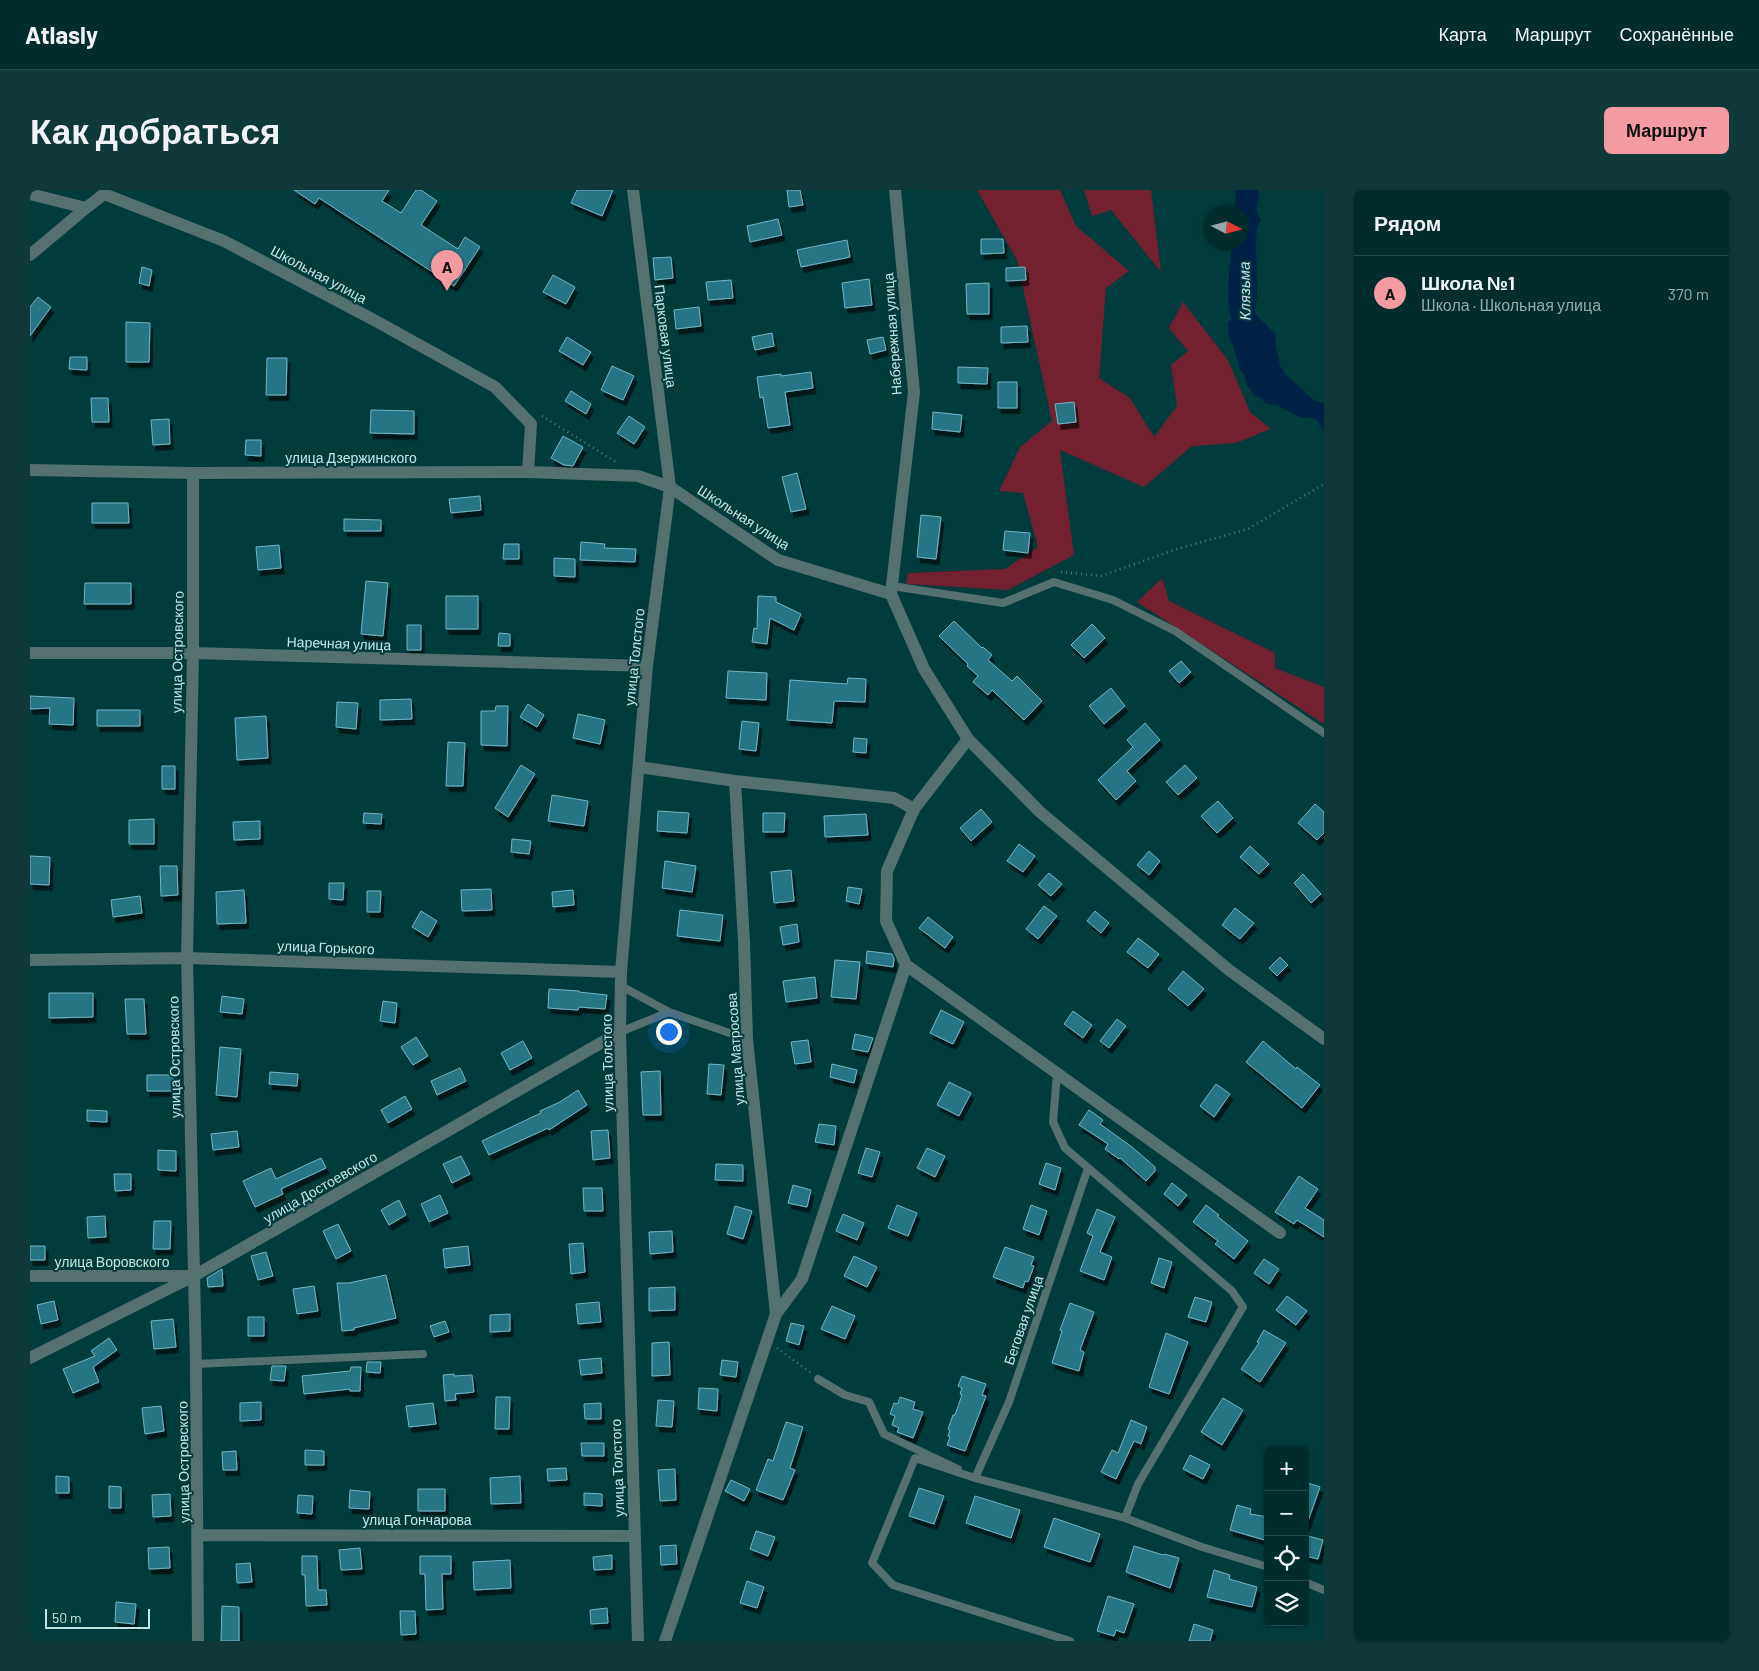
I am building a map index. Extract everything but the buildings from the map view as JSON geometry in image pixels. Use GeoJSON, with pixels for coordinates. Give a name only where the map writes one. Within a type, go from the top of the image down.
{"type":"FeatureCollection","features":[{"type":"Feature","properties":{"kind":"street","name":"Парковая улица"},"geometry":{"type":"LineString","coordinates":[[633,190],[670,487]]}},
{"type":"Feature","properties":{"kind":"street","name":"Набережная улица"},"geometry":{"type":"LineString","coordinates":[[892,590],[914,392],[895,190]]}},
{"type":"Feature","properties":{"kind":"street","name":"Школьная улица"},"geometry":{"type":"LineString","coordinates":[[30,255],[105,192],[224,241],[495,387],[531,424],[528,472]]}},
{"type":"Feature","properties":{"kind":"street"},"geometry":{"type":"LineString","coordinates":[[30,194],[86,208]]}},
{"type":"Feature","properties":{"kind":"street","name":"улица Дзержинского"},"geometry":{"type":"LineString","coordinates":[[30,470],[528,472],[638,476],[670,487]]}},
{"type":"Feature","properties":{"kind":"street","name":"улица Островского"},"geometry":{"type":"LineString","coordinates":[[194,472],[193,654],[187,958],[199,1535],[198,1641]]}},
{"type":"Feature","properties":{"kind":"street","name":"Школьная улица"},"geometry":{"type":"LineString","coordinates":[[670,487],[778,560],[892,590]]}},
{"type":"Feature","properties":{"kind":"street","name":"улица Толстого"},"geometry":{"type":"LineString","coordinates":[[638,1641],[620,1032],[621,972],[647,666],[670,487]]}},
{"type":"Feature","properties":{"kind":"street"},"geometry":{"type":"LineString","coordinates":[[892,590],[924,669],[968,739],[1040,812],[1229,970],[1324,1039]]}},
{"type":"Feature","properties":{"kind":"street","name":"Наречная улица"},"geometry":{"type":"LineString","coordinates":[[30,653],[193,654],[647,666]]}},
{"type":"Feature","properties":{"kind":"street"},"geometry":{"type":"LineString","coordinates":[[968,739],[914,808],[887,871],[886,921],[906,965],[1280,1233]]}},
{"type":"Feature","properties":{"kind":"street"},"geometry":{"type":"LineString","coordinates":[[639,767],[735,781],[894,798],[914,808]]}},
{"type":"Feature","properties":{"kind":"street","name":"улица Матросова"},"geometry":{"type":"LineString","coordinates":[[735,781],[744,942],[747,1039],[776,1314]]}},
{"type":"Feature","properties":{"kind":"street","name":"улица Горького"},"geometry":{"type":"LineString","coordinates":[[30,960],[187,958],[621,972]]}},
{"type":"Feature","properties":{"kind":"street"},"geometry":{"type":"LineString","coordinates":[[665,1641],[776,1314],[802,1280],[906,965]]}},
{"type":"Feature","properties":{"kind":"street","name":"улица Достоевского"},"geometry":{"type":"LineString","coordinates":[[30,1358],[194,1276],[620,1032]]}},
{"type":"Feature","properties":{"kind":"street","name":"улица Воровского"},"geometry":{"type":"LineString","coordinates":[[30,1276],[194,1276]]}},
{"type":"Feature","properties":{"kind":"street","name":"улица Гончарова"},"geometry":{"type":"LineString","coordinates":[[199,1535],[634,1536]]}},
{"type":"Feature","properties":{"kind":"lane"},"geometry":{"type":"LineString","coordinates":[[892,590],[1003,603],[1054,582],[1113,600],[1176,631],[1324,733]]}},
{"type":"Feature","properties":{"kind":"lane"},"geometry":{"type":"LineString","coordinates":[[621,986],[669,1012],[747,1039]]}},
{"type":"Feature","properties":{"kind":"lane"},"geometry":{"type":"LineString","coordinates":[[620,1032],[669,1012]]}},
{"type":"Feature","properties":{"kind":"lane"},"geometry":{"type":"LineString","coordinates":[[1058,1074],[1053,1122],[1065,1148],[1232,1291],[1243,1307],[1138,1484],[1125,1518]]}},
{"type":"Feature","properties":{"kind":"lane","name":"Беговая улица"},"geometry":{"type":"LineString","coordinates":[[975,1478],[1009,1402],[1088,1168]]}},
{"type":"Feature","properties":{"kind":"lane"},"geometry":{"type":"LineString","coordinates":[[196,1364],[423,1354]]}},
{"type":"Feature","properties":{"kind":"lane"},"geometry":{"type":"LineString","coordinates":[[818,1379],[845,1395],[869,1402],[884,1434],[941,1459],[975,1478]]}},
{"type":"Feature","properties":{"kind":"lane"},"geometry":{"type":"LineString","coordinates":[[1070,1641],[893,1585],[872,1563],[915,1458],[975,1478],[1125,1518],[1202,1547],[1264,1566]]}},
{"type":"Feature","properties":{"kind":"lane"},"geometry":{"type":"LineString","coordinates":[[1309,1584],[1324,1590]]}},
{"type":"Feature","properties":{"kind":"path"},"geometry":{"type":"LineString","coordinates":[[537,413],[638,476]]}},
{"type":"Feature","properties":{"kind":"path"},"geometry":{"type":"LineString","coordinates":[[1054,582],[1060,572],[1101,576],[1177,549],[1248,529],[1324,484]]}},
{"type":"Feature","properties":{"kind":"path"},"geometry":{"type":"LineString","coordinates":[[787,1356],[818,1379]]}},
{"type":"Feature","properties":{"kind":"shaded area"},"geometry":{"type":"Polygon","coordinates":[[[977,190],[1060,190],[1076,226],[1129,271],[1106,288],[1099,378],[1130,398],[1154,437],[1177,406],[1171,365],[1188,351],[1169,328],[1183,302],[1228,360],[1250,412],[1271,429],[1236,443],[1192,446],[1144,487],[1060,450],[1074,555],[1008,590],[906,584],[908,573],[1005,569],[1038,547],[1023,493],[999,491],[1020,447],[1052,421],[1017,260],[977,190]]]}},
{"type":"Feature","properties":{"kind":"shaded area"},"geometry":{"type":"Polygon","coordinates":[[[1084,190],[1151,190],[1161,272],[1111,210],[1092,216],[1084,190]]]}},
{"type":"Feature","properties":{"kind":"shaded area"},"geometry":{"type":"Polygon","coordinates":[[[1162,578],[1169,601],[1275,653],[1275,668],[1324,687],[1324,724],[1137,602],[1162,578]]]}},
{"type":"Feature","properties":{"kind":"water","name":"Клязьма"},"geometry":{"type":"Polygon","coordinates":[[[1236,190],[1258,190],[1257,209],[1261,221],[1257,226],[1256,241],[1257,296],[1255,311],[1258,318],[1276,334],[1275,339],[1280,366],[1285,373],[1313,400],[1324,403],[1324,429],[1322,429],[1317,420],[1299,417],[1279,406],[1266,404],[1261,398],[1255,396],[1248,387],[1244,374],[1240,370],[1233,345],[1229,339],[1228,323],[1231,320],[1229,304],[1230,259],[1232,250],[1249,250],[1249,205],[1235,205],[1236,190]]]}},
{"type":"Feature","properties":{"kind":"place","name":"Школа №1"},"geometry":{"type":"Point","coordinates":[447,291]}}]}
